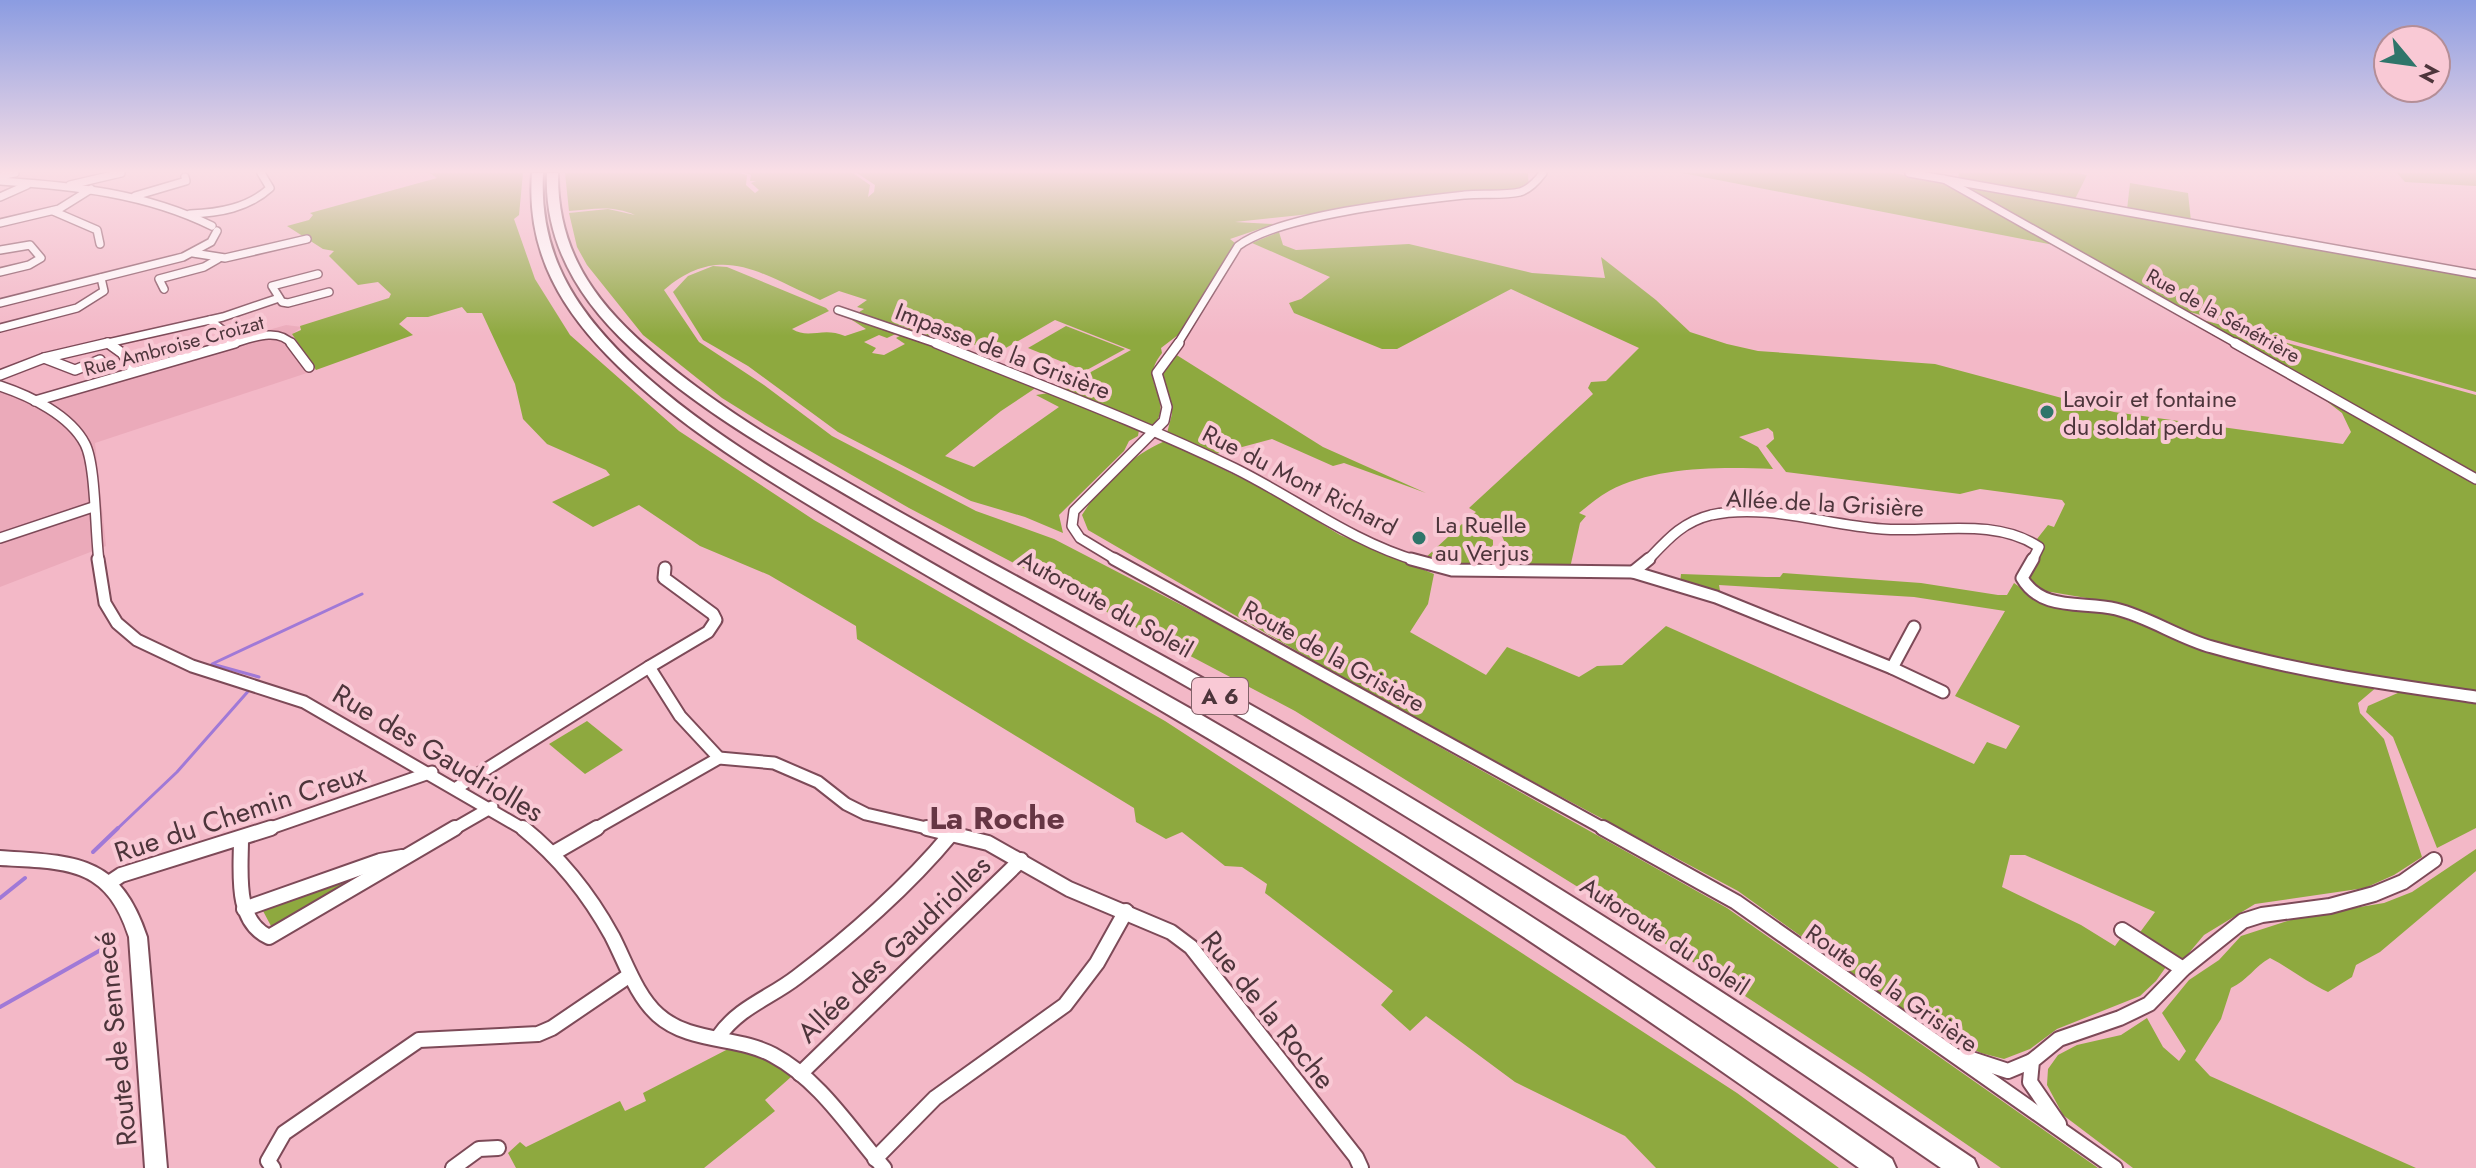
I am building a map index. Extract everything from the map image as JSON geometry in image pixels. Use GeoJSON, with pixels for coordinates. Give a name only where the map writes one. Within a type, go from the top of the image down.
{"type":"FeatureCollection","features":[{"type":"Feature","properties":{"kind":"highway","name":"A 6"},"geometry":{"type":"LineString","coordinates":[[538,228],[561,285],[578,313],[619,359],[693,421],[841,517],[1279,770],[1489,899],[1882,1168]]}},
{"type":"Feature","properties":{"kind":"highway","name":"Autoroute du Soleil"},"geometry":{"type":"LineString","coordinates":[[557,228],[572,267],[597,305],[661,367],[700,396],[834,481],[1213,692],[1430,818],[1673,971],[1964,1168]]}},
{"type":"Feature","properties":{"kind":"street"},"geometry":{"type":"LineString","coordinates":[[91,228],[97,230],[100,244]]}},
{"type":"Feature","properties":{"kind":"street"},"geometry":{"type":"LineString","coordinates":[[0,303],[193,253],[211,242],[215,229],[212,228]]}},
{"type":"Feature","properties":{"kind":"street","name":"Route de la Grisière"},"geometry":{"type":"LineString","coordinates":[[1282,228],[1238,246],[1186,334],[1160,367],[1160,388],[1167,407],[1164,421],[1074,511],[1072,526],[1080,538],[1736,902],[2115,1168]]}},
{"type":"Feature","properties":{"kind":"street","name":"Rue de la Sénétrière"},"geometry":{"type":"LineString","coordinates":[[2030,228],[2476,479]]}},
{"type":"Feature","properties":{"kind":"street"},"geometry":{"type":"LineString","coordinates":[[2216,228],[2476,274]]}},
{"type":"Feature","properties":{"kind":"street"},"geometry":{"type":"LineString","coordinates":[[164,289],[159,279],[204,267],[218,258],[307,239]]}},
{"type":"Feature","properties":{"kind":"street"},"geometry":{"type":"LineString","coordinates":[[0,250],[30,245],[41,258],[29,265],[0,272]]}},
{"type":"Feature","properties":{"kind":"street"},"geometry":{"type":"LineString","coordinates":[[193,253],[218,258]]}},
{"type":"Feature","properties":{"kind":"street"},"geometry":{"type":"LineString","coordinates":[[318,274],[272,286],[279,298],[288,303],[329,292]]}},
{"type":"Feature","properties":{"kind":"street"},"geometry":{"type":"LineString","coordinates":[[0,328],[77,308],[104,291],[101,278]]}},
{"type":"Feature","properties":{"kind":"street"},"geometry":{"type":"LineString","coordinates":[[33,295],[36,308]]}},
{"type":"Feature","properties":{"kind":"street"},"geometry":{"type":"LineString","coordinates":[[0,375],[44,358],[210,320],[279,298]]}},
{"type":"Feature","properties":{"kind":"street","name":"Impasse de la Grisière"},"geometry":{"type":"LineString","coordinates":[[838,310],[908,332],[1153,431]]}},
{"type":"Feature","properties":{"kind":"street"},"geometry":{"type":"LineString","coordinates":[[210,320],[231,337]]}},
{"type":"Feature","properties":{"kind":"street","name":"Rue Ambroise Croizat"},"geometry":{"type":"LineString","coordinates":[[35,401],[268,334],[289,340],[309,367]]}},
{"type":"Feature","properties":{"kind":"street"},"geometry":{"type":"LineString","coordinates":[[107,343],[122,353],[131,367]]}},
{"type":"Feature","properties":{"kind":"street"},"geometry":{"type":"LineString","coordinates":[[44,358],[75,370],[100,360]]}},
{"type":"Feature","properties":{"kind":"street"},"geometry":{"type":"LineString","coordinates":[[0,386],[35,401]]}},
{"type":"Feature","properties":{"kind":"street","name":"Rue des Gaudriolles"},"geometry":{"type":"LineString","coordinates":[[35,401],[70,428],[86,445],[92,466],[98,551],[109,614],[132,638],[162,654],[290,696],[432,772],[492,807],[535,837],[552,854],[607,927],[645,1001],[662,1019],[678,1027],[719,1036],[774,1055],[824,1096],[880,1164]]}},
{"type":"Feature","properties":{"kind":"street","name":"Rue du Mont Richard"},"geometry":{"type":"LineString","coordinates":[[1153,431],[1266,484],[1325,519],[1395,554],[1430,566],[1474,571],[1633,572],[1716,597],[1892,668],[1943,692]]}},
{"type":"Feature","properties":{"kind":"street"},"geometry":{"type":"LineString","coordinates":[[0,538],[93,507]]}},
{"type":"Feature","properties":{"kind":"street","name":"Allée de la Grisière"},"geometry":{"type":"LineString","coordinates":[[1633,572],[1647,563],[1674,532],[1694,520],[1730,514],[1800,517],[1888,530],[1986,531],[2033,542],[2039,547],[2022,578],[2033,592],[2048,600],[2120,610],[2199,643],[2245,656],[2476,697]]}},
{"type":"Feature","properties":{"kind":"street"},"geometry":{"type":"LineString","coordinates":[[458,787],[708,632],[716,620],[713,614],[664,578],[665,568]]}},
{"type":"Feature","properties":{"kind":"street"},"geometry":{"type":"LineString","coordinates":[[1892,668],[1914,627]]}},
{"type":"Feature","properties":{"kind":"street"},"geometry":{"type":"LineString","coordinates":[[552,854],[719,758],[697,739],[672,710],[649,667]]}},
{"type":"Feature","properties":{"kind":"street","name":"Rue de la Roche"},"geometry":{"type":"LineString","coordinates":[[719,758],[774,763],[818,782],[846,804],[866,814],[988,843],[1069,889],[1171,932],[1191,947],[1356,1157],[1361,1168]]}},
{"type":"Feature","properties":{"kind":"street","name":"Rue du Chemin Creux"},"geometry":{"type":"LineString","coordinates":[[109,883],[121,875],[241,839],[432,772]]}},
{"type":"Feature","properties":{"kind":"street"},"geometry":{"type":"LineString","coordinates":[[241,839],[244,909],[260,934],[269,937],[492,807]]}},
{"type":"Feature","properties":{"kind":"street"},"geometry":{"type":"LineString","coordinates":[[719,1036],[728,1021],[743,1008],[796,978],[932,857],[951,834]]}},
{"type":"Feature","properties":{"kind":"street"},"geometry":{"type":"LineString","coordinates":[[244,909],[380,861],[405,857]]}},
{"type":"Feature","properties":{"kind":"street","name":"Route de Sennecé"},"geometry":{"type":"LineString","coordinates":[[0,858],[78,866],[109,883],[130,907],[138,937],[156,1168]]}},
{"type":"Feature","properties":{"kind":"street","name":"Allée des Gaudriolles"},"geometry":{"type":"LineString","coordinates":[[800,1074],[1021,860]]}},
{"type":"Feature","properties":{"kind":"street"},"geometry":{"type":"LineString","coordinates":[[1945,1050],[2008,1071],[2032,1061],[2059,1039],[2120,1018],[2149,1004],[2183,969],[2243,921],[2262,915],[2330,906],[2374,894],[2403,882],[2434,860]]}},
{"type":"Feature","properties":{"kind":"street"},"geometry":{"type":"LineString","coordinates":[[880,1164],[935,1098],[1065,1005],[1097,963],[1126,911]]}},
{"type":"Feature","properties":{"kind":"street"},"geometry":{"type":"LineString","coordinates":[[2122,930],[2183,969]]}},
{"type":"Feature","properties":{"kind":"street"},"geometry":{"type":"LineString","coordinates":[[273,1168],[268,1161],[284,1133],[419,1040],[538,1034],[552,1028],[630,975]]}},
{"type":"Feature","properties":{"kind":"street"},"geometry":{"type":"LineString","coordinates":[[2032,1061],[2030,1082],[2068,1135]]}},
{"type":"Feature","properties":{"kind":"street"},"geometry":{"type":"LineString","coordinates":[[453,1168],[479,1149],[498,1148]]}},
{"type":"Feature","properties":{"kind":"shaded area"},"geometry":{"type":"Polygon","coordinates":[[[286,325],[302,327],[292,334],[316,370],[95,443],[106,546],[0,587],[0,392],[27,400],[286,325]]]}},
{"type":"Feature","properties":{"kind":"green space"},"geometry":{"type":"Polygon","coordinates":[[[289,228],[517,228],[535,279],[570,335],[679,431],[814,520],[1165,721],[1737,1093],[1839,1168],[1656,1168],[1625,1136],[1515,1082],[1426,1016],[1410,1031],[1381,1005],[1393,991],[1265,893],[1267,884],[1242,867],[1225,866],[1182,832],[1166,839],[1136,822],[1134,808],[857,639],[856,626],[769,575],[700,546],[639,505],[593,527],[552,502],[610,475],[606,470],[547,444],[523,419],[515,384],[482,313],[467,313],[462,307],[428,317],[407,317],[399,324],[413,335],[316,370],[292,334],[301,330],[300,326],[389,298],[391,294],[378,282],[358,285],[329,256],[334,251],[323,249],[289,228]]]}},
{"type":"Feature","properties":{"kind":"green space"},"geometry":{"type":"Polygon","coordinates":[[[572,228],[1264,228],[1230,239],[1235,243],[1178,335],[1161,348],[1162,353],[1153,374],[1160,407],[1153,427],[1058,390],[1131,350],[1055,320],[997,353],[962,340],[950,346],[904,327],[856,314],[864,309],[857,307],[867,300],[839,291],[820,300],[760,272],[741,267],[704,267],[685,275],[664,290],[699,342],[764,385],[832,436],[976,511],[1054,539],[1247,639],[1727,908],[2098,1168],[2001,1168],[1594,897],[1295,711],[909,508],[765,425],[722,398],[643,335],[587,265],[577,247],[572,228]]]}},
{"type":"Feature","properties":{"kind":"green space"},"geometry":{"type":"Polygon","coordinates":[[[1964,228],[2023,228],[2054,245],[1964,228]]]}},
{"type":"Feature","properties":{"kind":"green space"},"geometry":{"type":"Polygon","coordinates":[[[2033,228],[2199,228],[2476,278],[2476,392],[2172,307],[2033,228]]]}},
{"type":"Feature","properties":{"kind":"green space"},"geometry":{"type":"Polygon","coordinates":[[[1279,232],[1283,245],[1296,250],[1409,244],[1532,273],[1605,278],[1601,257],[1656,300],[1690,332],[1727,344],[1758,351],[1935,364],[2114,412],[2343,444],[2351,432],[2342,413],[2312,390],[2476,482],[2476,691],[2397,681],[2241,651],[2195,637],[2116,603],[2039,590],[2028,580],[2044,547],[2037,539],[2048,525],[2054,527],[2065,504],[2062,500],[1980,489],[1960,494],[1786,472],[1766,446],[1774,439],[1773,432],[1768,428],[1739,437],[1758,447],[1773,469],[1689,470],[1627,483],[1605,493],[1579,513],[1586,516],[1580,523],[1570,568],[1488,567],[1506,545],[1501,534],[1467,519],[1476,512],[1469,508],[1593,394],[1588,388],[1591,382],[1606,381],[1639,348],[1511,289],[1397,349],[1382,349],[1294,313],[1289,303],[1301,299],[1330,277],[1252,243],[1279,232]]]}},
{"type":"Feature","properties":{"kind":"green space"},"geometry":{"type":"Polygon","coordinates":[[[713,266],[727,267],[829,311],[792,329],[799,332],[830,332],[845,336],[866,329],[852,320],[855,319],[900,332],[887,338],[879,335],[864,342],[876,348],[872,353],[884,355],[905,344],[896,338],[905,333],[985,369],[991,368],[1037,387],[1001,411],[945,456],[974,467],[1059,407],[1036,395],[1049,393],[1139,430],[1138,436],[1129,441],[1124,451],[1059,515],[1063,533],[1025,517],[971,501],[838,432],[748,366],[703,340],[673,292],[688,276],[713,266]]]}},
{"type":"Feature","properties":{"kind":"green space"},"geometry":{"type":"Polygon","coordinates":[[[2203,320],[2476,395],[2476,475],[2201,323],[2203,320]]]}},
{"type":"Feature","properties":{"kind":"green space"},"geometry":{"type":"Polygon","coordinates":[[[1066,326],[1125,349],[1085,371],[1028,348],[1066,326]]]}},
{"type":"Feature","properties":{"kind":"green space"},"geometry":{"type":"Polygon","coordinates":[[[1175,354],[1323,447],[1426,493],[1344,463],[1333,466],[1272,439],[1216,454],[1167,433],[1172,414],[1162,378],[1163,370],[1175,354]]]}},
{"type":"Feature","properties":{"kind":"green space"},"geometry":{"type":"Polygon","coordinates":[[[1165,441],[1266,490],[1340,535],[1434,574],[1428,604],[1410,632],[1486,675],[1507,647],[1579,677],[1597,666],[1622,665],[1666,626],[1974,764],[1987,742],[2006,749],[2020,726],[1955,696],[2005,611],[1914,597],[1719,585],[1721,597],[1680,583],[1681,574],[1780,577],[1783,573],[1921,583],[1998,595],[2007,595],[2014,583],[2038,600],[2104,611],[2212,652],[2378,686],[2358,703],[2360,713],[2384,739],[2422,857],[2394,875],[2365,888],[2255,904],[2204,935],[2183,960],[2138,935],[2155,912],[2025,855],[2010,855],[2002,887],[2081,925],[2115,946],[2123,935],[2168,964],[2140,996],[2057,1029],[2030,1049],[2004,1059],[1981,1053],[1933,1031],[1738,891],[1402,712],[1088,530],[1082,515],[1099,492],[1129,463],[1165,441]]]}},
{"type":"Feature","properties":{"kind":"green space"},"geometry":{"type":"Polygon","coordinates":[[[1462,524],[1493,540],[1493,545],[1469,564],[1423,560],[1462,524]]]}},
{"type":"Feature","properties":{"kind":"green space"},"geometry":{"type":"Polygon","coordinates":[[[2400,692],[2476,701],[2476,828],[2437,848],[2393,737],[2366,712],[2368,706],[2400,692]]]}},
{"type":"Feature","properties":{"kind":"green space"},"geometry":{"type":"Polygon","coordinates":[[[587,721],[623,750],[585,774],[549,744],[587,721]]]}},
{"type":"Feature","properties":{"kind":"green space"},"geometry":{"type":"Polygon","coordinates":[[[2476,849],[2476,871],[2380,952],[2356,965],[2352,977],[2328,992],[2270,958],[2264,962],[2231,988],[2221,1019],[2195,1060],[2210,1076],[2416,1168],[2133,1168],[2063,1115],[2047,1085],[2048,1069],[2058,1055],[2077,1045],[2121,1035],[2147,1018],[2163,1047],[2179,1061],[2186,1051],[2162,1013],[2189,980],[2219,960],[2241,936],[2300,917],[2384,903],[2412,892],[2476,849]]]}},
{"type":"Feature","properties":{"kind":"green space"},"geometry":{"type":"Polygon","coordinates":[[[371,870],[273,930],[265,931],[271,926],[262,909],[371,870]]]}},
{"type":"Feature","properties":{"kind":"green space"},"geometry":{"type":"Polygon","coordinates":[[[730,1048],[775,1063],[791,1077],[765,1100],[775,1111],[704,1168],[516,1168],[508,1153],[520,1142],[526,1147],[620,1101],[625,1111],[646,1101],[643,1093],[730,1048]]]}},
{"type":"Feature","properties":{"kind":"waterway"},"geometry":{"type":"LineString","coordinates":[[259,677],[212,664],[362,594]]}},
{"type":"Feature","properties":{"kind":"waterway"},"geometry":{"type":"LineString","coordinates":[[116,830],[177,772],[251,688]]}},
{"type":"Feature","properties":{"kind":"waterway"},"geometry":{"type":"LineString","coordinates":[[93,852],[118,828]]}},
{"type":"Feature","properties":{"kind":"waterway"},"geometry":{"type":"LineString","coordinates":[[0,898],[25,878]]}},
{"type":"Feature","properties":{"kind":"waterway"},"geometry":{"type":"LineString","coordinates":[[0,1007],[113,943]]}},
{"type":"Feature","properties":{"kind":"place","name":"Lavoir et fontaine du soldat perdu"},"geometry":{"type":"Point","coordinates":[2047,412]}},
{"type":"Feature","properties":{"kind":"place","name":"La Ruelle au Verjus"},"geometry":{"type":"Point","coordinates":[1419,538]}},
{"type":"Feature","properties":{"kind":"district","name":"La Roche"},"geometry":{"type":"Point","coordinates":[997,818]}}]}
